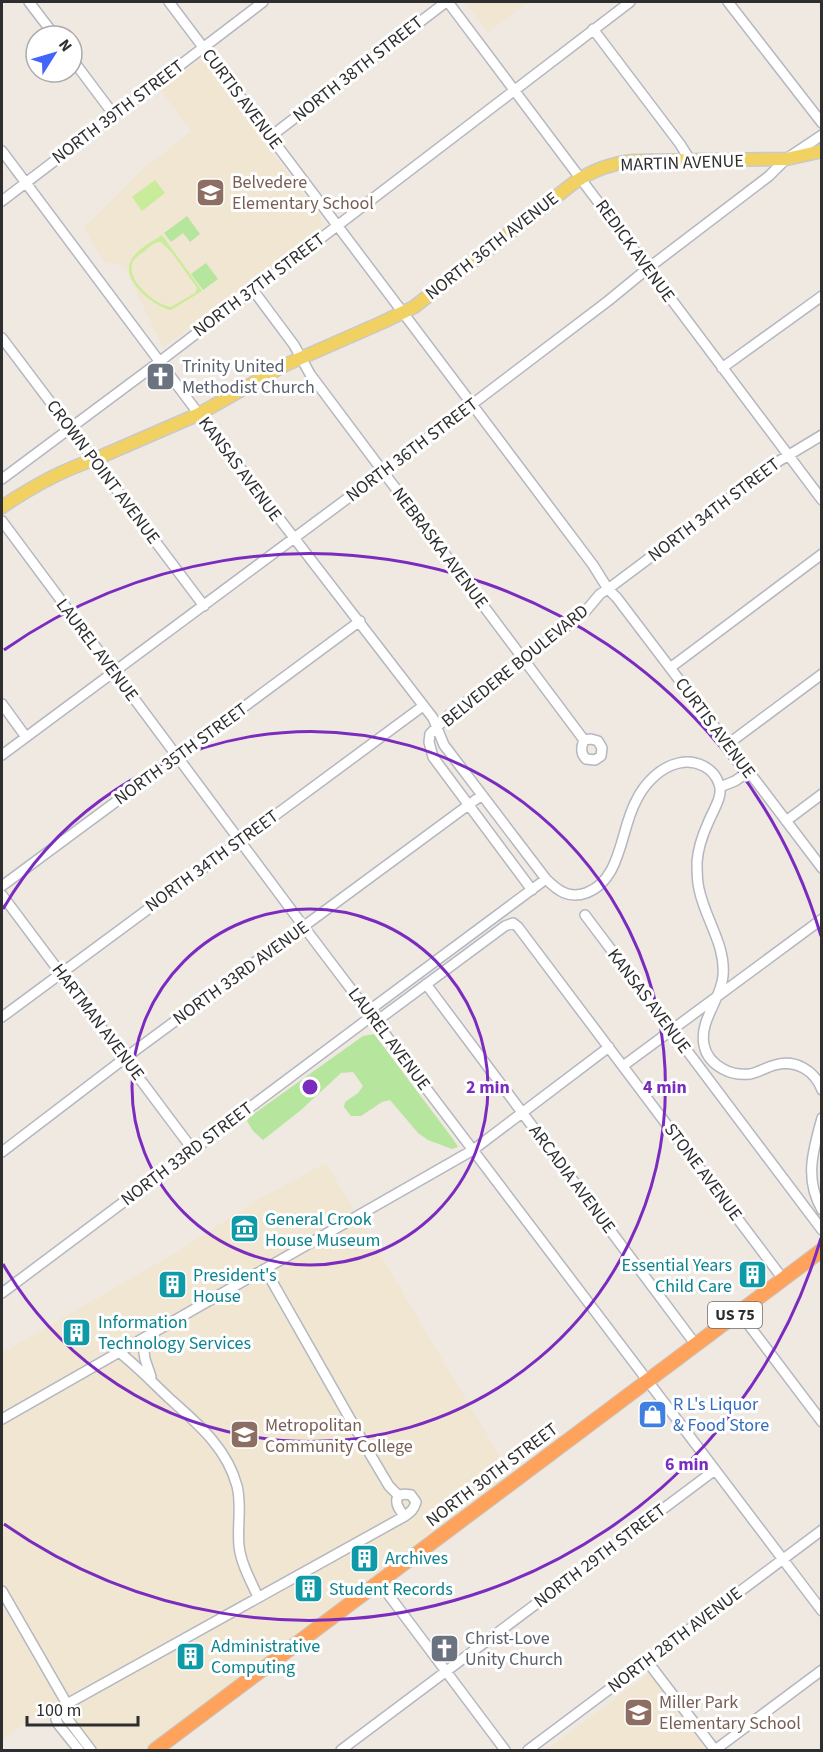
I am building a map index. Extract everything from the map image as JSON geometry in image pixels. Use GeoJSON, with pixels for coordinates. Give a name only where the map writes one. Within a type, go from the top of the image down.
{"type":"FeatureCollection","features":[{"type":"Feature","properties":{"kind":"highway","name":"NORTH 30TH STREET"},"geometry":{"type":"LineString","coordinates":[[154,1750],[822,1250]]}},
{"type":"Feature","properties":{"kind":"main road"},"geometry":{"type":"LineString","coordinates":[[786,159],[822,151]]}},
{"type":"Feature","properties":{"kind":"main road","name":"MARTIN AVENUE"},"geometry":{"type":"LineString","coordinates":[[582,178],[597,170],[625,162],[786,159]]}},
{"type":"Feature","properties":{"kind":"main road","name":"NORTH 36TH AVENUE"},"geometry":{"type":"LineString","coordinates":[[2,507],[39,483],[199,414],[285,365],[402,313],[423,300],[582,178]]}},
{"type":"Feature","properties":{"kind":"street"},"geometry":{"type":"LineString","coordinates":[[29,2],[46,24]]}},
{"type":"Feature","properties":{"kind":"street","name":"CURTIS AVENUE"},"geometry":{"type":"LineString","coordinates":[[169,2],[402,313]]}},
{"type":"Feature","properties":{"kind":"street","name":"NORTH 39TH STREET"},"geometry":{"type":"LineString","coordinates":[[2,201],[263,2]]}},
{"type":"Feature","properties":{"kind":"street","name":"REDICK AVENUE"},"geometry":{"type":"LineString","coordinates":[[447,2],[582,178],[647,269],[822,500]]}},
{"type":"Feature","properties":{"kind":"street","name":"NORTH 38TH STREET"},"geometry":{"type":"LineString","coordinates":[[270,136],[447,2]]}},
{"type":"Feature","properties":{"kind":"street","name":"NORTH 37TH STREET"},"geometry":{"type":"LineString","coordinates":[[2,479],[630,2]]}},
{"type":"Feature","properties":{"kind":"street"},"geometry":{"type":"LineString","coordinates":[[728,2],[822,123]]}},
{"type":"Feature","properties":{"kind":"street"},"geometry":{"type":"LineString","coordinates":[[593,29],[690,160]]}},
{"type":"Feature","properties":{"kind":"street"},"geometry":{"type":"LineString","coordinates":[[84,75],[114,115]]}},
{"type":"Feature","properties":{"kind":"street","name":"NORTH 36TH STREET"},"geometry":{"type":"LineString","coordinates":[[2,755],[472,405],[769,176],[786,159],[822,135]]}},
{"type":"Feature","properties":{"kind":"street","name":"KANSAS AVENUE"},"geometry":{"type":"LineString","coordinates":[[2,151],[159,362],[294,539],[360,621],[433,718],[437,727]]}},
{"type":"Feature","properties":{"kind":"street","name":"NEBRASKA AVENUE"},"geometry":{"type":"LineString","coordinates":[[253,290],[294,345],[310,374],[584,740]]}},
{"type":"Feature","properties":{"kind":"street"},"geometry":{"type":"LineString","coordinates":[[722,368],[822,296]]}},
{"type":"Feature","properties":{"kind":"street"},"geometry":{"type":"LineString","coordinates":[[402,313],[593,565],[608,589]]}},
{"type":"Feature","properties":{"kind":"street","name":"CROWN POINT AVENUE"},"geometry":{"type":"LineString","coordinates":[[2,338],[204,606]]}},
{"type":"Feature","properties":{"kind":"street","name":"NORTH 34TH STREET"},"geometry":{"type":"LineString","coordinates":[[608,589],[788,455],[822,435]]}},
{"type":"Feature","properties":{"kind":"street","name":"LAUREL AVENUE"},"geometry":{"type":"LineString","coordinates":[[2,521],[304,927],[822,1611]]}},
{"type":"Feature","properties":{"kind":"street"},"geometry":{"type":"LineString","coordinates":[[670,668],[822,554]]}},
{"type":"Feature","properties":{"kind":"street","name":"CURTIS AVENUE"},"geometry":{"type":"LineString","coordinates":[[608,589],[822,868]]}},
{"type":"Feature","properties":{"kind":"street","name":"BELVEDERE BOULEVARD"},"geometry":{"type":"LineString","coordinates":[[608,589],[600,594],[584,613],[449,715],[437,727],[444,745],[546,879],[566,895],[578,896],[589,892],[605,880],[616,859],[635,802],[648,783],[665,769],[678,763],[702,765],[716,778],[720,787]]}},
{"type":"Feature","properties":{"kind":"street","name":"NORTH 35TH STREET"},"geometry":{"type":"LineString","coordinates":[[2,886],[360,621]]}},
{"type":"Feature","properties":{"kind":"street"},"geometry":{"type":"LineString","coordinates":[[728,744],[822,674]]}},
{"type":"Feature","properties":{"kind":"street"},"geometry":{"type":"LineString","coordinates":[[2,704],[26,737]]}},
{"type":"Feature","properties":{"kind":"street","name":"NORTH 34TH STREET"},"geometry":{"type":"LineString","coordinates":[[2,1017],[423,706]]}},
{"type":"Feature","properties":{"kind":"street"},"geometry":{"type":"LineString","coordinates":[[437,727],[430,734],[429,742],[433,757],[532,890]]}},
{"type":"Feature","properties":{"kind":"street"},"geometry":{"type":"LineString","coordinates":[[748,772],[720,787],[697,864],[699,889],[722,954],[723,978],[703,1038],[707,1054],[714,1063],[728,1072],[740,1074],[755,1072],[778,1064],[793,1064],[810,1071],[822,1090]]}},
{"type":"Feature","properties":{"kind":"street"},"geometry":{"type":"LineString","coordinates":[[786,821],[822,794]]}},
{"type":"Feature","properties":{"kind":"street","name":"NORTH 33RD AVENUE"},"geometry":{"type":"LineString","coordinates":[[2,1152],[125,1058],[482,795]]}},
{"type":"Feature","properties":{"kind":"street","name":"NORTH 33RD STREET"},"geometry":{"type":"LineString","coordinates":[[2,1293],[372,1016],[375,1006],[546,879]]}},
{"type":"Feature","properties":{"kind":"street","name":"HARTMAN AVENUE"},"geometry":{"type":"LineString","coordinates":[[2,895],[192,1150]]}},
{"type":"Feature","properties":{"kind":"street","name":"KANSAS AVENUE"},"geometry":{"type":"LineString","coordinates":[[585,915],[822,1230]]}},
{"type":"Feature","properties":{"kind":"street"},"geometry":{"type":"LineString","coordinates":[[623,1066],[822,920]]}},
{"type":"Feature","properties":{"kind":"street","name":"NORTH 33RD STREET"},"geometry":{"type":"LineString","coordinates":[[372,1016],[382,1017],[505,926],[513,923]]}},
{"type":"Feature","properties":{"kind":"street","name":"STONE AVENUE"},"geometry":{"type":"LineString","coordinates":[[513,923],[783,1279]]}},
{"type":"Feature","properties":{"kind":"street","name":"ARCADIA AVENUE"},"geometry":{"type":"LineString","coordinates":[[426,984],[696,1345]]}},
{"type":"Feature","properties":{"kind":"street"},"geometry":{"type":"LineString","coordinates":[[2,1419],[473,1150],[609,1047]]}},
{"type":"Feature","properties":{"kind":"street"},"geometry":{"type":"LineString","coordinates":[[822,1118],[810,1172],[814,1194],[822,1210]]}},
{"type":"Feature","properties":{"kind":"street"},"geometry":{"type":"LineString","coordinates":[[265,1269],[370,1454],[389,1486],[399,1496]]}},
{"type":"Feature","properties":{"kind":"street"},"geometry":{"type":"LineString","coordinates":[[739,1312],[822,1422]]}},
{"type":"Feature","properties":{"kind":"street"},"geometry":{"type":"LineString","coordinates":[[142,1339],[145,1359],[152,1379]]}},
{"type":"Feature","properties":{"kind":"street"},"geometry":{"type":"LineString","coordinates":[[119,1352],[152,1379],[212,1438],[226,1459],[237,1485],[239,1544],[243,1564],[258,1598]]}},
{"type":"Feature","properties":{"kind":"street","name":"NORTH 29TH STREET"},"geometry":{"type":"LineString","coordinates":[[341,1750],[715,1470]]}},
{"type":"Feature","properties":{"kind":"street"},"geometry":{"type":"LineString","coordinates":[[78,1750],[56,1719],[67,1704],[405,1516],[415,1508],[416,1502],[411,1496],[405,1494],[399,1496],[396,1504],[405,1516]]}},
{"type":"Feature","properties":{"kind":"street","name":"NORTH 28TH AVENUE"},"geometry":{"type":"LineString","coordinates":[[528,1750],[822,1530]]}},
{"type":"Feature","properties":{"kind":"street"},"geometry":{"type":"LineString","coordinates":[[379,1582],[505,1750]]}},
{"type":"Feature","properties":{"kind":"street"},"geometry":{"type":"LineString","coordinates":[[2,1591],[67,1704],[66,1718],[91,1750]]}},
{"type":"Feature","properties":{"kind":"street"},"geometry":{"type":"LineString","coordinates":[[647,1661],[715,1750],[822,1670]]}},
{"type":"Feature","properties":{"kind":"shaded area"},"geometry":{"type":"Polygon","coordinates":[[[465,2],[528,2],[488,32],[465,2]]]}},
{"type":"Feature","properties":{"kind":"shaded area","name":"Belvedere Elementary School"},"geometry":{"type":"Polygon","coordinates":[[[201,59],[320,216],[323,226],[163,348],[124,266],[104,262],[84,228],[144,168],[191,131],[160,89],[201,59]]]}},
{"type":"Feature","properties":{"kind":"shaded area","name":"Metropolitan Community College"},"geometry":{"type":"Polygon","coordinates":[[[326,1163],[512,1477],[145,1750],[70,1750],[40,1711],[2,1741],[2,1353],[177,1252],[257,1200],[326,1163]]]}},
{"type":"Feature","properties":{"kind":"shaded area","name":"Miller Park Elementary School"},"geometry":{"type":"Polygon","coordinates":[[[650,1673],[707,1750],[546,1750],[650,1673]]]}},
{"type":"Feature","properties":{"kind":"green space"},"geometry":{"type":"Polygon","coordinates":[[[155,180],[165,193],[142,211],[132,197],[155,180]]]}},
{"type":"Feature","properties":{"kind":"green space"},"geometry":{"type":"Polygon","coordinates":[[[187,216],[200,234],[190,242],[183,233],[171,242],[164,233],[187,216]]]}},
{"type":"Feature","properties":{"kind":"green space"},"geometry":{"type":"Polygon","coordinates":[[[162,235],[202,291],[171,310],[149,299],[131,278],[129,270],[135,255],[162,235]],[[161,242],[154,244],[139,255],[132,264],[134,278],[144,292],[158,302],[171,307],[195,293],[197,288],[173,254],[161,242]]]}},
{"type":"Feature","properties":{"kind":"green space"},"geometry":{"type":"Polygon","coordinates":[[[206,263],[218,279],[203,290],[191,274],[206,263]]]}},
{"type":"Feature","properties":{"kind":"green space"},"geometry":{"type":"Polygon","coordinates":[[[374,1034],[458,1147],[452,1149],[428,1140],[418,1133],[390,1100],[382,1102],[361,1116],[351,1116],[344,1107],[345,1102],[358,1093],[363,1086],[353,1072],[341,1073],[301,1110],[263,1140],[253,1131],[247,1121],[251,1116],[363,1036],[374,1034]]]}},
{"type":"Feature","properties":{"kind":"place","name":"Belvedere Elementary School"},"geometry":{"type":"Point","coordinates":[211,192]}},
{"type":"Feature","properties":{"kind":"place","name":"Trinity United Methodist Church"},"geometry":{"type":"Point","coordinates":[161,376]}},
{"type":"Feature","properties":{"kind":"place","name":"General Crook House Museum"},"geometry":{"type":"Point","coordinates":[244,1229]}},
{"type":"Feature","properties":{"kind":"place","name":"Essential Years Child Care"},"geometry":{"type":"Point","coordinates":[753,1275]}},
{"type":"Feature","properties":{"kind":"place","name":"President's House"},"geometry":{"type":"Point","coordinates":[172,1285]}},
{"type":"Feature","properties":{"kind":"place","name":"Information Technology Services"},"geometry":{"type":"Point","coordinates":[77,1332]}},
{"type":"Feature","properties":{"kind":"place","name":"R L's Liquor & Food Store"},"geometry":{"type":"Point","coordinates":[652,1414]}},
{"type":"Feature","properties":{"kind":"place","name":"Metropolitan Community College"},"geometry":{"type":"Point","coordinates":[244,1435]}},
{"type":"Feature","properties":{"kind":"place","name":"Archives"},"geometry":{"type":"Point","coordinates":[364,1558]}},
{"type":"Feature","properties":{"kind":"place","name":"Student Records"},"geometry":{"type":"Point","coordinates":[308,1589]}},
{"type":"Feature","properties":{"kind":"place","name":"Christ-Love Unity Church"},"geometry":{"type":"Point","coordinates":[444,1648]}},
{"type":"Feature","properties":{"kind":"place","name":"Administrative Computing"},"geometry":{"type":"Point","coordinates":[190,1656]}},
{"type":"Feature","properties":{"kind":"place","name":"Miller Park Elementary School"},"geometry":{"type":"Point","coordinates":[638,1712]}}]}
